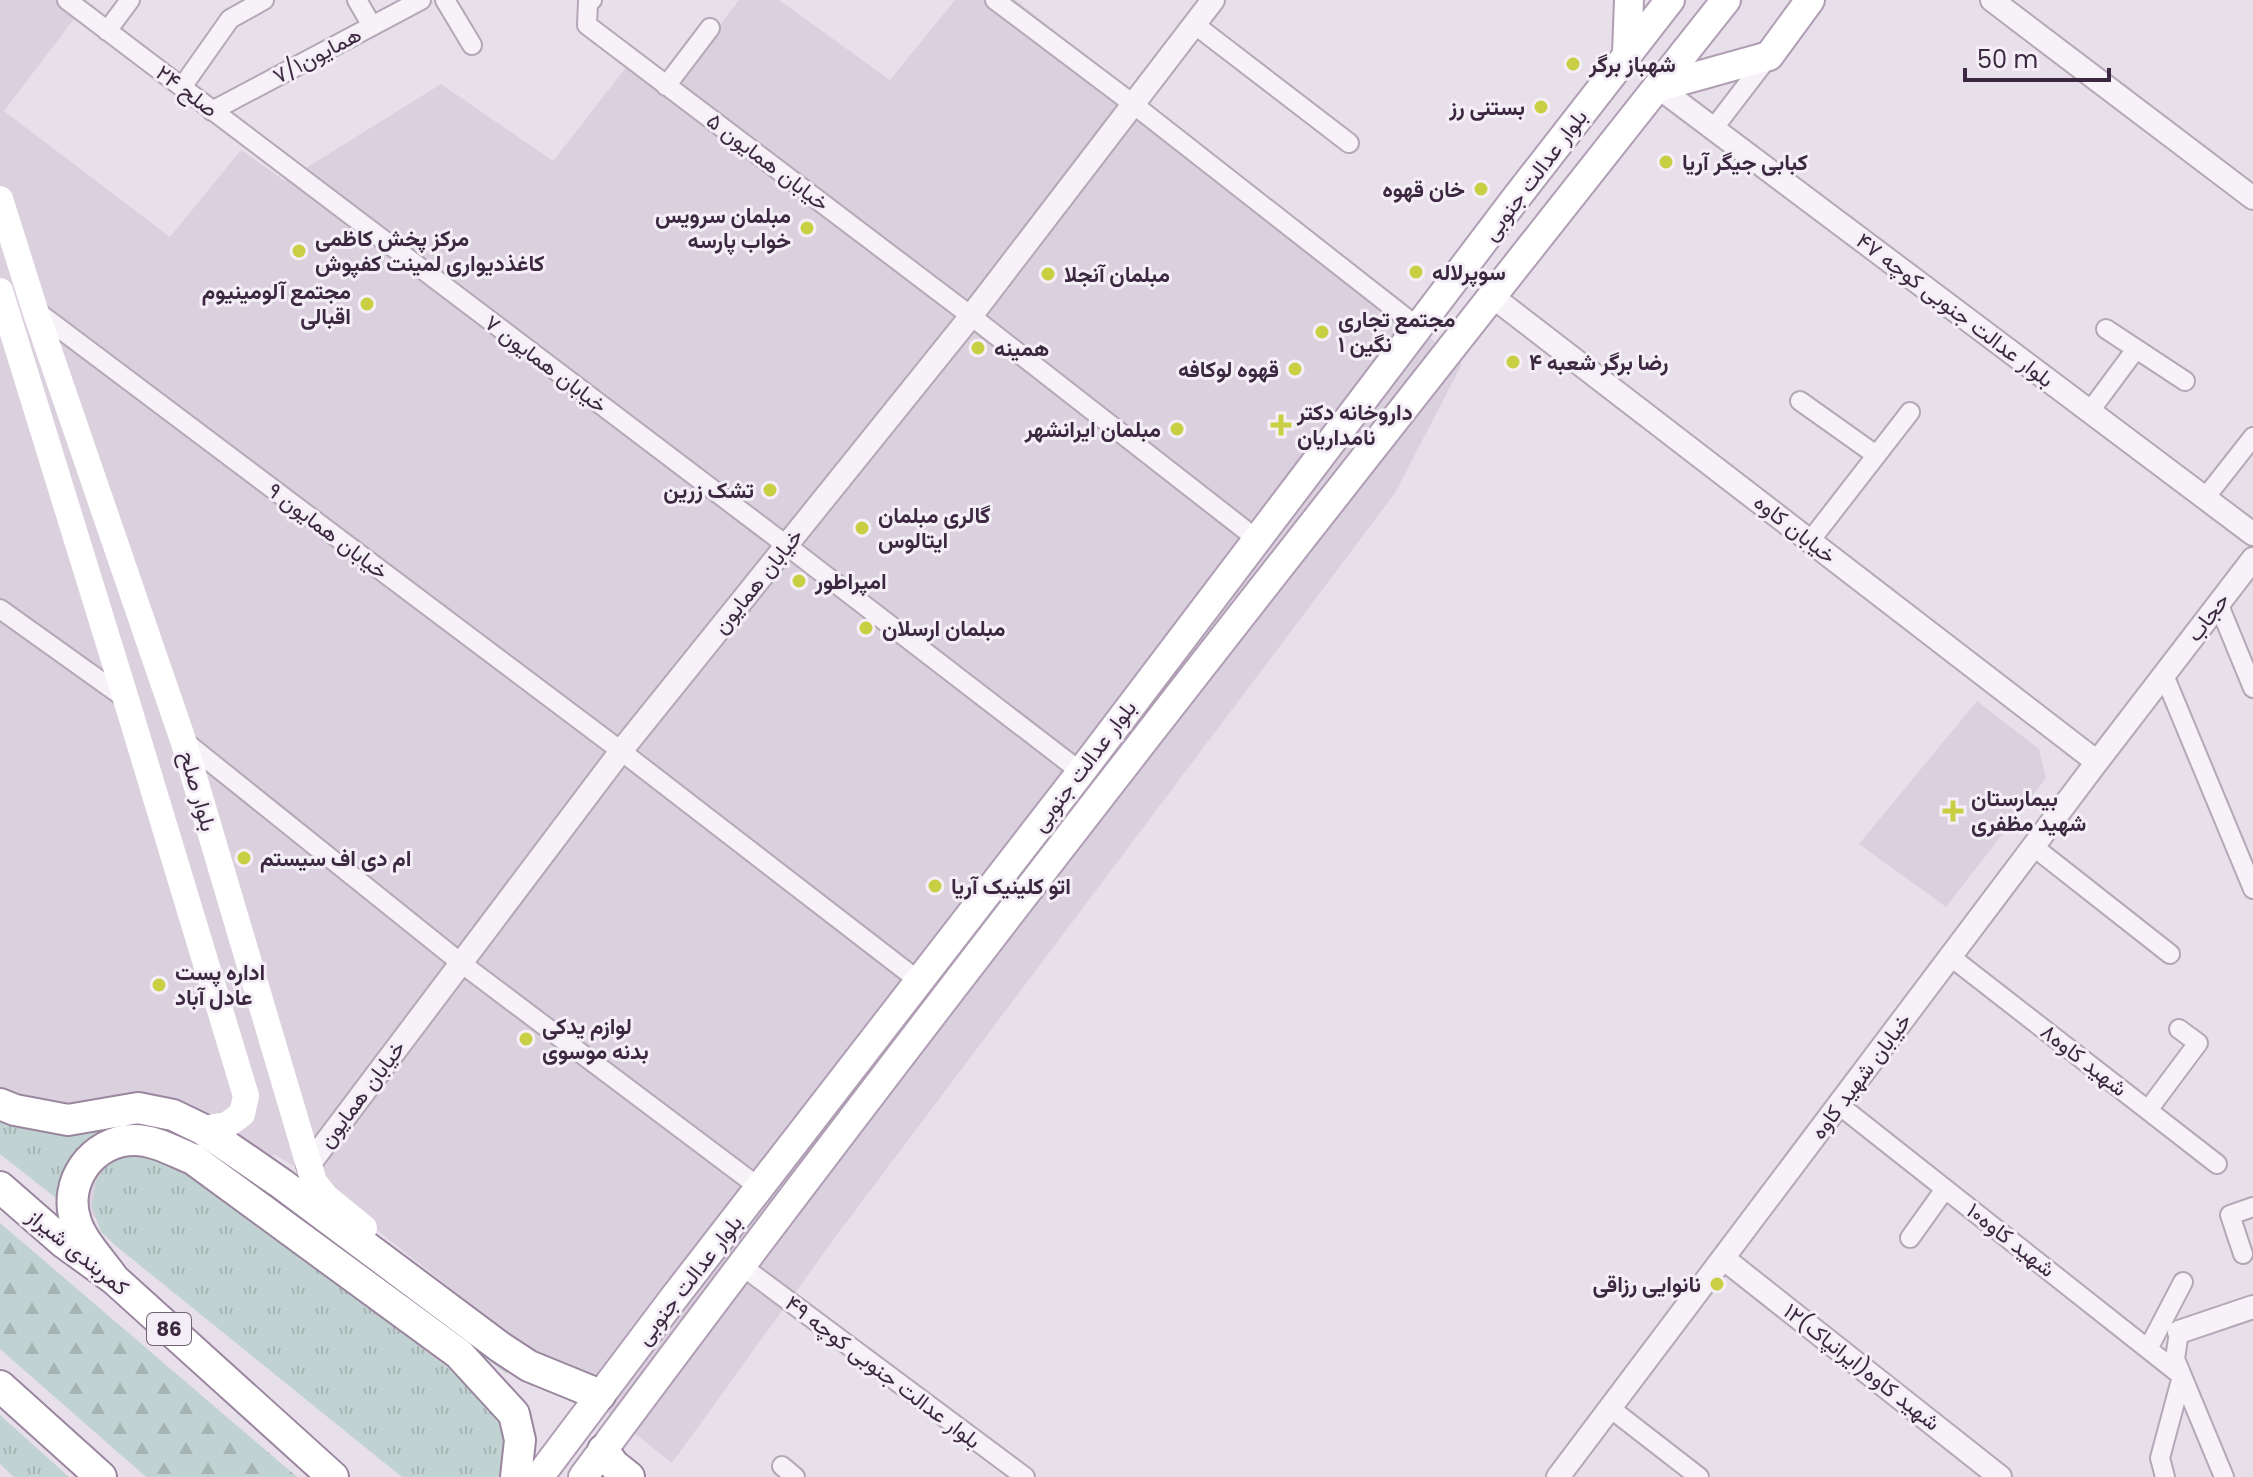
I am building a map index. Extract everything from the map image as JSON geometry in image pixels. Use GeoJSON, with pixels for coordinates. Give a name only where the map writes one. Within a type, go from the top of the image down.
{"type":"FeatureCollection","features":[{"type":"Feature","properties":{"kind":"highway"},"geometry":{"type":"LineString","coordinates":[[0,1104],[15,1110],[68,1120],[138,1108],[173,1115],[202,1129],[282,1184],[529,1366],[600,1395]]}},
{"type":"Feature","properties":{"kind":"highway"},"geometry":{"type":"LineString","coordinates":[[114,1279],[76,1225],[72,1194],[77,1175],[104,1148],[120,1141],[148,1141],[193,1159],[459,1354],[514,1414],[520,1440],[516,1477]]}},
{"type":"Feature","properties":{"kind":"highway","name":"کمربندی شیراز"},"geometry":{"type":"LineString","coordinates":[[0,1187],[63,1242],[114,1279],[333,1477]]}},
{"type":"Feature","properties":{"kind":"highway"},"geometry":{"type":"LineString","coordinates":[[0,1386],[101,1477]]}},
{"type":"Feature","properties":{"kind":"highway"},"geometry":{"type":"LineString","coordinates":[[603,1450],[614,1465],[629,1477]]}},
{"type":"Feature","properties":{"kind":"main road"},"geometry":{"type":"LineString","coordinates":[[1627,54],[1629,0]]}},
{"type":"Feature","properties":{"kind":"main road","name":"بلوار عدالت جنوبی"},"geometry":{"type":"LineString","coordinates":[[539,1477],[1670,0]]}},
{"type":"Feature","properties":{"kind":"main road","name":"بلوار عدالت جنوبی"},"geometry":{"type":"LineString","coordinates":[[583,1477],[1223,638],[1726,0]]}},
{"type":"Feature","properties":{"kind":"main road"},"geometry":{"type":"LineString","coordinates":[[1658,87],[1769,56],[1810,0]]}},
{"type":"Feature","properties":{"kind":"main road","name":"بلوار صلح"},"geometry":{"type":"LineString","coordinates":[[0,199],[35,310],[183,740],[314,1182],[326,1197],[430,1282],[473,1327]]}},
{"type":"Feature","properties":{"kind":"main road","name":"بلوار صلح"},"geometry":{"type":"LineString","coordinates":[[0,291],[246,1096],[242,1114],[227,1125],[202,1129]]}},
{"type":"Feature","properties":{"kind":"main road"},"geometry":{"type":"LineString","coordinates":[[1198,618],[1223,638]]}},
{"type":"Feature","properties":{"kind":"main road"},"geometry":{"type":"LineString","coordinates":[[199,940],[239,931]]}},
{"type":"Feature","properties":{"kind":"street","name":"صلح ۲۴"},"geometry":{"type":"LineString","coordinates":[[67,0],[306,183]]}},
{"type":"Feature","properties":{"kind":"street"},"geometry":{"type":"LineString","coordinates":[[107,31],[130,0]]}},
{"type":"Feature","properties":{"kind":"street"},"geometry":{"type":"LineString","coordinates":[[182,87],[230,19],[264,0]]}},
{"type":"Feature","properties":{"kind":"street"},"geometry":{"type":"LineString","coordinates":[[357,0],[372,26]]}},
{"type":"Feature","properties":{"kind":"street","name":"همایون۷/۱"},"geometry":{"type":"LineString","coordinates":[[212,111],[421,0]]}},
{"type":"Feature","properties":{"kind":"street"},"geometry":{"type":"LineString","coordinates":[[445,0],[472,45]]}},
{"type":"Feature","properties":{"kind":"street","name":"خیابان همایون ۵"},"geometry":{"type":"LineString","coordinates":[[592,0],[588,2],[587,25],[971,316],[1258,540]]}},
{"type":"Feature","properties":{"kind":"street"},"geometry":{"type":"LineString","coordinates":[[995,0],[1419,328]]}},
{"type":"Feature","properties":{"kind":"street","name":"خیابان همایون"},"geometry":{"type":"LineString","coordinates":[[308,1166],[621,751],[971,316],[1213,0]]}},
{"type":"Feature","properties":{"kind":"street"},"geometry":{"type":"LineString","coordinates":[[1992,0],[2253,198]]}},
{"type":"Feature","properties":{"kind":"street"},"geometry":{"type":"LineString","coordinates":[[1194,24],[1349,143]]}},
{"type":"Feature","properties":{"kind":"street"},"geometry":{"type":"LineString","coordinates":[[666,86],[710,28]]}},
{"type":"Feature","properties":{"kind":"street"},"geometry":{"type":"LineString","coordinates":[[1713,129],[1769,56]]}},
{"type":"Feature","properties":{"kind":"street","name":"بلوار عدالت جنوبی کوچه ۴۷"},"geometry":{"type":"LineString","coordinates":[[1658,87],[2253,534]]}},
{"type":"Feature","properties":{"kind":"street","name":"خیابان همایون ۷"},"geometry":{"type":"LineString","coordinates":[[306,183],[1081,772]]}},
{"type":"Feature","properties":{"kind":"street","name":"خیابان کاوه"},"geometry":{"type":"LineString","coordinates":[[1493,297],[2097,762]]}},
{"type":"Feature","properties":{"kind":"street","name":"خیابان همایون ۹"},"geometry":{"type":"LineString","coordinates":[[35,310],[621,751],[919,981]]}},
{"type":"Feature","properties":{"kind":"street"},"geometry":{"type":"LineString","coordinates":[[2106,329],[2185,381]]}},
{"type":"Feature","properties":{"kind":"street"},"geometry":{"type":"LineString","coordinates":[[2090,411],[2136,349]]}},
{"type":"Feature","properties":{"kind":"street"},"geometry":{"type":"LineString","coordinates":[[1800,401],[1876,455]]}},
{"type":"Feature","properties":{"kind":"street"},"geometry":{"type":"LineString","coordinates":[[1810,541],[1910,412]]}},
{"type":"Feature","properties":{"kind":"street"},"geometry":{"type":"LineString","coordinates":[[2205,498],[2253,437]]}},
{"type":"Feature","properties":{"kind":"street","name":"حجاب"},"geometry":{"type":"LineString","coordinates":[[2164,675],[2253,559]]}},
{"type":"Feature","properties":{"kind":"street"},"geometry":{"type":"LineString","coordinates":[[2218,603],[2253,688]]}},
{"type":"Feature","properties":{"kind":"street"},"geometry":{"type":"LineString","coordinates":[[0,609],[126,699]]}},
{"type":"Feature","properties":{"kind":"street"},"geometry":{"type":"LineString","coordinates":[[2164,675],[2253,889]]}},
{"type":"Feature","properties":{"kind":"street","name":"خیابان شهید کاوه"},"geometry":{"type":"LineString","coordinates":[[1558,1477],[2164,675]]}},
{"type":"Feature","properties":{"kind":"street"},"geometry":{"type":"LineString","coordinates":[[183,740],[461,963],[760,1188]]}},
{"type":"Feature","properties":{"kind":"street"},"geometry":{"type":"LineString","coordinates":[[2034,847],[2170,954]]}},
{"type":"Feature","properties":{"kind":"street","name":"شهید کاوه۸"},"geometry":{"type":"LineString","coordinates":[[1951,957],[2217,1164]]}},
{"type":"Feature","properties":{"kind":"street"},"geometry":{"type":"LineString","coordinates":[[2148,1110],[2198,1043],[2179,1029]]}},
{"type":"Feature","properties":{"kind":"street","name":"شهید کاوه۱۰"},"geometry":{"type":"LineString","coordinates":[[1839,1105],[2182,1376]]}},
{"type":"Feature","properties":{"kind":"street"},"geometry":{"type":"LineString","coordinates":[[1910,1238],[1945,1189]]}},
{"type":"Feature","properties":{"kind":"street"},"geometry":{"type":"LineString","coordinates":[[2243,1254],[2230,1215],[2253,1207]]}},
{"type":"Feature","properties":{"kind":"street","name":"۱۲شهید کاوه(ایرانپاک)"},"geometry":{"type":"LineString","coordinates":[[1723,1258],[2000,1477]]}},
{"type":"Feature","properties":{"kind":"street","name":"بلوار عدالت جنوبی کوچه ۴۹"},"geometry":{"type":"LineString","coordinates":[[742,1266],[1025,1477]]}},
{"type":"Feature","properties":{"kind":"street"},"geometry":{"type":"LineString","coordinates":[[2148,1349],[2183,1282]]}},
{"type":"Feature","properties":{"kind":"street"},"geometry":{"type":"LineString","coordinates":[[2224,1477],[2175,1359],[2179,1332],[2253,1307]]}},
{"type":"Feature","properties":{"kind":"street"},"geometry":{"type":"LineString","coordinates":[[2165,1477],[2160,1458],[2182,1376]]}},
{"type":"Feature","properties":{"kind":"street"},"geometry":{"type":"LineString","coordinates":[[1610,1408],[1699,1477]]}},
{"type":"Feature","properties":{"kind":"shaded area"},"geometry":{"type":"Polygon","coordinates":[[[0,0],[58,0],[77,15],[4,111],[170,237],[241,150],[285,181],[441,84],[553,161],[638,52],[677,82],[739,0],[779,0],[890,80],[955,0],[1016,0],[1462,364],[1395,493],[836,1236],[672,1463],[302,1171],[274,1154],[149,1256],[0,1150],[0,0]]]}},
{"type":"Feature","properties":{"kind":"shaded area","name":"بیمارستان شهید مظفری"},"geometry":{"type":"Polygon","coordinates":[[[1977,701],[2039,749],[2046,778],[1946,907],[1859,844],[1977,701]]]}},
{"type":"Feature","properties":{"kind":"green space"},"geometry":{"type":"Polygon","coordinates":[[[143,1115],[175,1123],[511,1370],[506,1373],[187,1138],[145,1121],[100,1137],[61,1202],[0,1154],[0,1118],[143,1115]]]}},
{"type":"Feature","properties":{"kind":"green space"},"geometry":{"type":"Polygon","coordinates":[[[135,1152],[164,1157],[196,1176],[490,1400],[503,1420],[509,1437],[502,1477],[402,1477],[116,1246],[101,1232],[92,1207],[96,1180],[110,1162],[135,1152]]]}},
{"type":"Feature","properties":{"kind":"green space"},"geometry":{"type":"Polygon","coordinates":[[[0,1223],[297,1477],[146,1477],[0,1349],[0,1223]]]}},
{"type":"Feature","properties":{"kind":"green space"},"geometry":{"type":"Polygon","coordinates":[[[0,1415],[69,1477],[14,1477],[0,1464],[0,1415]]]}},
{"type":"Feature","properties":{"kind":"place","name":"شهباز برگر"},"geometry":{"type":"Point","coordinates":[1573,64]}},
{"type":"Feature","properties":{"kind":"place","name":"بستنی رز"},"geometry":{"type":"Point","coordinates":[1541,107]}},
{"type":"Feature","properties":{"kind":"place","name":"کبابی جیگر آریا"},"geometry":{"type":"Point","coordinates":[1666,162]}},
{"type":"Feature","properties":{"kind":"place","name":"خان قهوه"},"geometry":{"type":"Point","coordinates":[1481,189]}},
{"type":"Feature","properties":{"kind":"place","name":"مبلمان سرویس خواب پارسه"},"geometry":{"type":"Point","coordinates":[807,228]}},
{"type":"Feature","properties":{"kind":"place","name":"مرکز پخش کاظمی کاغذدیواری لمینت کفپوش"},"geometry":{"type":"Point","coordinates":[299,251]}},
{"type":"Feature","properties":{"kind":"place","name":"سوپرلاله"},"geometry":{"type":"Point","coordinates":[1416,272]}},
{"type":"Feature","properties":{"kind":"place","name":"مبلمان آنجلا"},"geometry":{"type":"Point","coordinates":[1048,274]}},
{"type":"Feature","properties":{"kind":"place","name":"مجتمع آلومینیوم اقبالی"},"geometry":{"type":"Point","coordinates":[367,304]}},
{"type":"Feature","properties":{"kind":"place","name":"مجتمع تجاری نگین ۱"},"geometry":{"type":"Point","coordinates":[1322,332]}},
{"type":"Feature","properties":{"kind":"place","name":"همینه"},"geometry":{"type":"Point","coordinates":[978,348]}},
{"type":"Feature","properties":{"kind":"place","name":"رضا برگر شعبه ۴"},"geometry":{"type":"Point","coordinates":[1513,362]}},
{"type":"Feature","properties":{"kind":"place","name":"قهوه لوکافه"},"geometry":{"type":"Point","coordinates":[1295,369]}},
{"type":"Feature","properties":{"kind":"place","name":"داروخانه دکتر نامداریان"},"geometry":{"type":"Point","coordinates":[1281,425]}},
{"type":"Feature","properties":{"kind":"place","name":"مبلمان ایرانشهر"},"geometry":{"type":"Point","coordinates":[1177,429]}},
{"type":"Feature","properties":{"kind":"place","name":"تشک زرین"},"geometry":{"type":"Point","coordinates":[770,490]}},
{"type":"Feature","properties":{"kind":"place","name":"گالری مبلمان ایتالوس"},"geometry":{"type":"Point","coordinates":[862,528]}},
{"type":"Feature","properties":{"kind":"place","name":"امپراطور"},"geometry":{"type":"Point","coordinates":[799,581]}},
{"type":"Feature","properties":{"kind":"place","name":"مبلمان ارسلان"},"geometry":{"type":"Point","coordinates":[866,628]}},
{"type":"Feature","properties":{"kind":"place","name":"بیمارستان شهید مظفری"},"geometry":{"type":"Point","coordinates":[1953,811]}},
{"type":"Feature","properties":{"kind":"place","name":"ام دی اف سیستم"},"geometry":{"type":"Point","coordinates":[244,858]}},
{"type":"Feature","properties":{"kind":"place","name":"اتو کلینیک آریا"},"geometry":{"type":"Point","coordinates":[935,886]}},
{"type":"Feature","properties":{"kind":"place","name":"اداره پست عادل آباد"},"geometry":{"type":"Point","coordinates":[159,985]}},
{"type":"Feature","properties":{"kind":"place","name":"لوازم یدکی بدنه موسوی"},"geometry":{"type":"Point","coordinates":[526,1039]}},
{"type":"Feature","properties":{"kind":"place","name":"نانوایی رزاقی"},"geometry":{"type":"Point","coordinates":[1717,1284]}}]}
